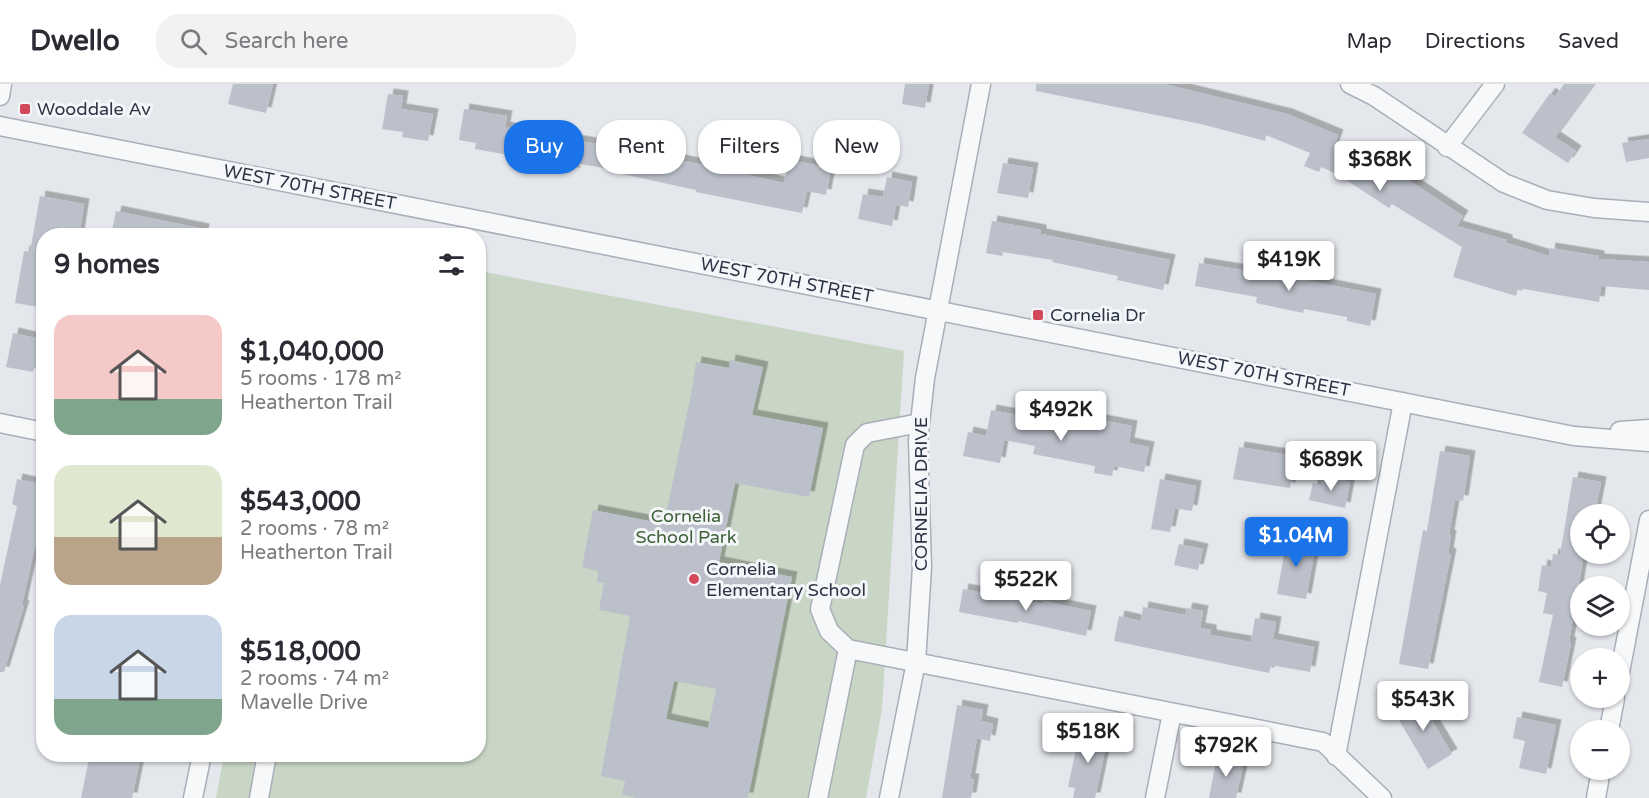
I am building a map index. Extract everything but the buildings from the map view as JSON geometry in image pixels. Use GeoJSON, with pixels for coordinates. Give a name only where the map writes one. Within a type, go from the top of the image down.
{"type":"FeatureCollection","features":[{"type":"Feature","properties":{"kind":"street"},"geometry":{"type":"LineString","coordinates":[[0,96],[3,84]]}},
{"type":"Feature","properties":{"kind":"street","name":"CORNELIA DRIVE"},"geometry":{"type":"LineString","coordinates":[[889,798],[916,662],[922,567],[919,525],[920,423],[925,378],[981,84]]}},
{"type":"Feature","properties":{"kind":"street"},"geometry":{"type":"LineString","coordinates":[[1350,84],[1374,96],[1504,183],[1547,200],[1594,208],[1649,212]]}},
{"type":"Feature","properties":{"kind":"street"},"geometry":{"type":"LineString","coordinates":[[1447,147],[1495,84]]}},
{"type":"Feature","properties":{"kind":"street","name":"WEST 70TH STREET"},"geometry":{"type":"LineString","coordinates":[[0,126],[1574,436],[1649,442]]}},
{"type":"Feature","properties":{"kind":"street"},"geometry":{"type":"LineString","coordinates":[[1336,756],[1402,402]]}},
{"type":"Feature","properties":{"kind":"street"},"geometry":{"type":"LineString","coordinates":[[0,423],[36,430]]}},
{"type":"Feature","properties":{"kind":"street"},"geometry":{"type":"LineString","coordinates":[[920,423],[867,433],[855,445],[820,609],[829,631],[848,649],[1323,742],[1382,798]]}},
{"type":"Feature","properties":{"kind":"street","name":"WEST 70TH STREET"},"geometry":{"type":"LineString","coordinates":[[1574,436],[1649,429]]}},
{"type":"Feature","properties":{"kind":"street"},"geometry":{"type":"LineString","coordinates":[[1625,648],[1649,520]]}},
{"type":"Feature","properties":{"kind":"street"},"geometry":{"type":"LineString","coordinates":[[818,798],[848,649]]}},
{"type":"Feature","properties":{"kind":"street"},"geometry":{"type":"LineString","coordinates":[[1155,798],[1172,713]]}},
{"type":"Feature","properties":{"kind":"street"},"geometry":{"type":"LineString","coordinates":[[193,798],[200,762]]}},
{"type":"Feature","properties":{"kind":"street"},"geometry":{"type":"LineString","coordinates":[[259,798],[266,762]]}},
{"type":"Feature","properties":{"kind":"street"},"geometry":{"type":"LineString","coordinates":[[1596,798],[1600,780]]}},
{"type":"Feature","properties":{"kind":"green space","name":"Cornelia School Park"},"geometry":{"type":"Polygon","coordinates":[[[486,272],[904,351],[882,709],[866,798],[216,798],[223,762],[486,762],[486,272]]]}},
{"type":"Feature","properties":{"kind":"place","name":"Wooddale Av"},"geometry":{"type":"Point","coordinates":[25,109]}},
{"type":"Feature","properties":{"kind":"place","name":"Cornelia Dr"},"geometry":{"type":"Point","coordinates":[1038,315]}},
{"type":"Feature","properties":{"kind":"place","name":"Cornelia Elementary School"},"geometry":{"type":"Point","coordinates":[694,579]}}]}
